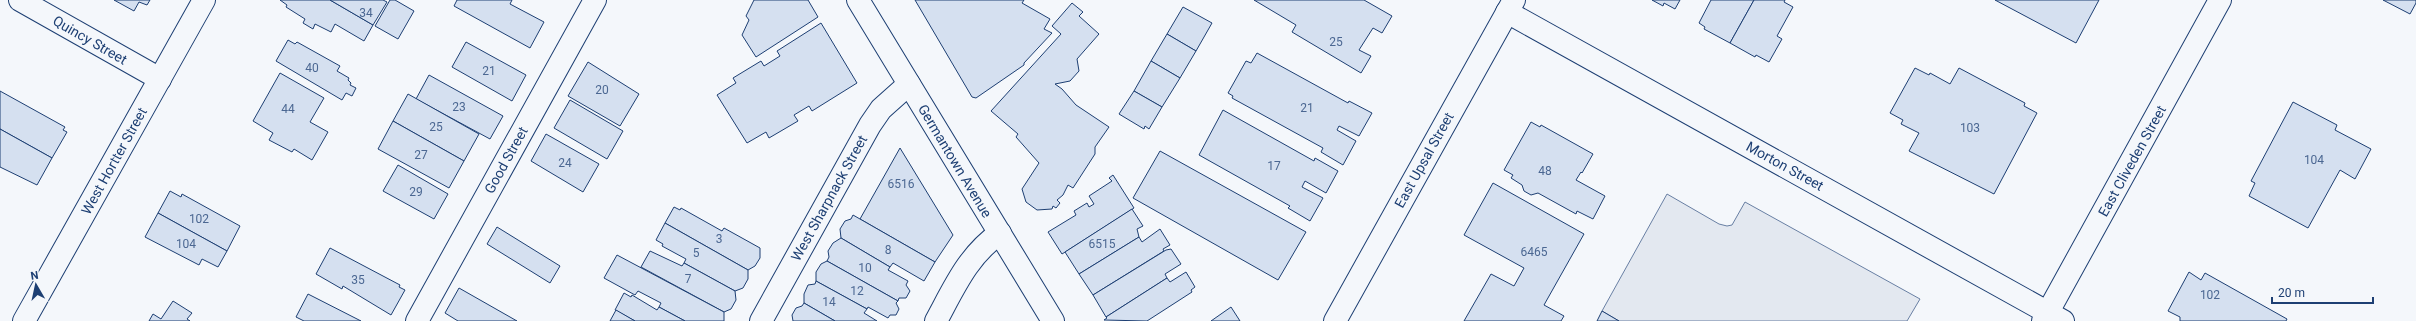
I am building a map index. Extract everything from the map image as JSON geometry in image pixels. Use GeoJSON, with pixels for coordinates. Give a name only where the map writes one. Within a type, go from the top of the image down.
{"type":"FeatureCollection","features":[{"type":"Feature","properties":{"kind":"street","name":"Quincy Street"},"geometry":{"type":"LineString","coordinates":[[20,0],[160,79]]}},
{"type":"Feature","properties":{"kind":"street","name":"West Hortter Street"},"geometry":{"type":"LineString","coordinates":[[24,321],[204,0]]}},
{"type":"Feature","properties":{"kind":"street","name":"Good Street"},"geometry":{"type":"LineString","coordinates":[[417,321],[595,0]]}},
{"type":"Feature","properties":{"kind":"street","name":"East Cliveden Street"},"geometry":{"type":"LineString","coordinates":[[2051,318],[2220,0]]}},
{"type":"Feature","properties":{"kind":"street","name":"Germantown Avenue"},"geometry":{"type":"LineString","coordinates":[[862,2],[909,84],[1054,321]]}},
{"type":"Feature","properties":{"kind":"street","name":"Morton Street"},"geometry":{"type":"LineString","coordinates":[[1511,6],[2051,318]]}},
{"type":"Feature","properties":{"kind":"street","name":"East Upsal Street"},"geometry":{"type":"LineString","coordinates":[[1335,321],[1511,6]]}},
{"type":"Feature","properties":{"kind":"street","name":"West Sharpnack Street"},"geometry":{"type":"LineString","coordinates":[[761,321],[870,125],[881,109],[909,84]]}},
{"type":"Feature","properties":{"kind":"street"},"geometry":{"type":"LineString","coordinates":[[936,321],[966,266],[987,242],[1000,233]]}},
{"type":"Feature","properties":{"kind":"shaded area"},"geometry":{"type":"Polygon","coordinates":[[[1667,194],[1719,224],[1727,226],[1732,225],[1745,202],[1920,299],[1907,321],[1619,321],[1602,311],[1667,194]]]}},
{"type":"Feature","properties":{"kind":"building"},"geometry":{"type":"Polygon","coordinates":[[[114,0],[150,0],[147,5],[139,2],[134,11],[114,0]]]}},
{"type":"Feature","properties":{"kind":"building"},"geometry":{"type":"Polygon","coordinates":[[[280,0],[330,0],[373,25],[364,41],[335,24],[331,32],[315,24],[313,29],[303,23],[305,19],[286,7],[287,5],[280,0]]]}},
{"type":"Feature","properties":{"kind":"building"},"geometry":{"type":"Polygon","coordinates":[[[330,0],[383,0],[387,2],[373,25],[330,0]]]}},
{"type":"Feature","properties":{"kind":"building"},"geometry":{"type":"Polygon","coordinates":[[[390,0],[395,0],[414,11],[398,39],[375,26],[390,0]]]}},
{"type":"Feature","properties":{"kind":"building"},"geometry":{"type":"Polygon","coordinates":[[[457,0],[512,0],[510,4],[544,22],[530,48],[454,6],[457,0]]]}},
{"type":"Feature","properties":{"kind":"building"},"geometry":{"type":"Polygon","coordinates":[[[754,0],[808,0],[818,17],[756,57],[742,35],[749,20],[746,16],[754,0]]]}},
{"type":"Feature","properties":{"kind":"building"},"geometry":{"type":"Polygon","coordinates":[[[915,0],[1024,0],[1022,3],[1050,19],[1044,29],[1052,33],[1024,63],[1024,65],[976,98],[972,97],[915,0]]]}},
{"type":"Feature","properties":{"kind":"building"},"geometry":{"type":"Polygon","coordinates":[[[1254,0],[1364,0],[1392,16],[1382,33],[1373,28],[1359,50],[1371,56],[1361,73],[1292,32],[1296,25],[1254,0]]]}},
{"type":"Feature","properties":{"kind":"building"},"geometry":{"type":"Polygon","coordinates":[[[1652,0],[1680,0],[1675,9],[1664,3],[1663,6],[1652,0]]]}},
{"type":"Feature","properties":{"kind":"building"},"geometry":{"type":"Polygon","coordinates":[[[1711,0],[1754,0],[1730,43],[1704,29],[1705,27],[1699,23],[1711,0]]]}},
{"type":"Feature","properties":{"kind":"building"},"geometry":{"type":"Polygon","coordinates":[[[1754,0],[1785,0],[1784,2],[1793,7],[1777,36],[1782,39],[1769,62],[1756,55],[1755,57],[1730,43],[1754,0]]]}},
{"type":"Feature","properties":{"kind":"building"},"geometry":{"type":"Polygon","coordinates":[[[1995,0],[2099,0],[2076,43],[1995,0]]]}},
{"type":"Feature","properties":{"kind":"building"},"geometry":{"type":"Polygon","coordinates":[[[2383,0],[2416,0],[2416,3],[2410,14],[2383,0]]]}},
{"type":"Feature","properties":{"kind":"building"},"geometry":{"type":"Polygon","coordinates":[[[1072,3],[1083,12],[1079,16],[1099,34],[1077,59],[1079,71],[1070,81],[1055,84],[1062,89],[1076,105],[1109,127],[1095,147],[1095,154],[1073,188],[1068,185],[1063,195],[1057,200],[1060,203],[1056,208],[1053,206],[1052,209],[1037,210],[1026,202],[1022,189],[1039,163],[1016,137],[1018,134],[991,111],[1061,34],[1052,26],[1072,3]]]}},
{"type":"Feature","properties":{"kind":"building"},"geometry":{"type":"Polygon","coordinates":[[[1183,7],[1212,23],[1196,51],[1167,34],[1183,7]]]}},
{"type":"Feature","properties":{"kind":"building"},"geometry":{"type":"Polygon","coordinates":[[[821,23],[857,83],[812,111],[809,106],[794,115],[798,121],[769,138],[766,132],[747,143],[717,95],[736,83],[733,78],[761,61],[764,66],[780,56],[777,51],[821,23]]]}},
{"type":"Feature","properties":{"kind":"building"},"geometry":{"type":"Polygon","coordinates":[[[1167,34],[1196,51],[1180,78],[1151,61],[1167,34]]]}},
{"type":"Feature","properties":{"kind":"building"},"geometry":{"type":"Polygon","coordinates":[[[288,40],[295,44],[297,42],[340,66],[337,71],[349,78],[348,80],[351,83],[350,85],[356,88],[352,96],[346,93],[342,100],[276,61],[288,40]]]}},
{"type":"Feature","properties":{"kind":"building"},"geometry":{"type":"Polygon","coordinates":[[[466,42],[526,75],[512,101],[452,67],[466,42]]]}},
{"type":"Feature","properties":{"kind":"building"},"geometry":{"type":"Polygon","coordinates":[[[1257,53],[1348,103],[1349,101],[1372,113],[1359,136],[1339,126],[1337,130],[1356,141],[1343,165],[1321,152],[1323,148],[1232,98],[1233,96],[1228,93],[1246,61],[1251,63],[1257,53]]]}},
{"type":"Feature","properties":{"kind":"building"},"geometry":{"type":"Polygon","coordinates":[[[1151,61],[1180,78],[1162,107],[1134,91],[1151,61]]]}},
{"type":"Feature","properties":{"kind":"building"},"geometry":{"type":"Polygon","coordinates":[[[588,62],[639,94],[620,126],[568,96],[588,62]]]}},
{"type":"Feature","properties":{"kind":"building"},"geometry":{"type":"Polygon","coordinates":[[[1915,68],[1929,75],[1930,73],[1950,84],[1959,68],[2025,103],[2024,106],[2037,113],[1994,194],[1909,151],[1919,133],[1901,124],[1903,120],[1890,113],[1915,68]]]}},
{"type":"Feature","properties":{"kind":"building"},"geometry":{"type":"Polygon","coordinates":[[[280,73],[324,98],[310,122],[328,132],[312,160],[294,149],[292,152],[269,140],[273,133],[253,121],[280,73]]]}},
{"type":"Feature","properties":{"kind":"building"},"geometry":{"type":"Polygon","coordinates":[[[429,75],[503,116],[490,139],[416,99],[429,75]]]}},
{"type":"Feature","properties":{"kind":"building"},"geometry":{"type":"Polygon","coordinates":[[[0,91],[65,127],[63,130],[67,132],[52,158],[0,129],[0,91]]]}},
{"type":"Feature","properties":{"kind":"building"},"geometry":{"type":"Polygon","coordinates":[[[1134,91],[1162,107],[1149,129],[1145,126],[1144,129],[1119,114],[1134,91]]]}},
{"type":"Feature","properties":{"kind":"building"},"geometry":{"type":"Polygon","coordinates":[[[408,94],[479,134],[464,161],[393,121],[408,94]]]}},
{"type":"Feature","properties":{"kind":"building"},"geometry":{"type":"Polygon","coordinates":[[[570,100],[623,131],[607,159],[554,128],[570,100]]]}},
{"type":"Feature","properties":{"kind":"building"},"geometry":{"type":"Polygon","coordinates":[[[2293,102],[2337,125],[2335,130],[2371,149],[2355,179],[2340,170],[2308,228],[2249,196],[2255,183],[2251,181],[2293,102]]]}},
{"type":"Feature","properties":{"kind":"building"},"geometry":{"type":"Polygon","coordinates":[[[1223,110],[1314,161],[1315,158],[1338,171],[1326,193],[1305,181],[1302,187],[1323,198],[1310,221],[1288,208],[1290,206],[1199,155],[1223,110]]]}},
{"type":"Feature","properties":{"kind":"building"},"geometry":{"type":"Polygon","coordinates":[[[393,121],[464,161],[449,188],[378,149],[393,121]]]}},
{"type":"Feature","properties":{"kind":"building"},"geometry":{"type":"Polygon","coordinates":[[[1531,122],[1540,127],[1541,125],[1593,154],[1576,180],[1605,196],[1593,219],[1577,211],[1576,214],[1538,193],[1531,195],[1524,191],[1522,185],[1511,178],[1513,175],[1504,170],[1531,122]]]}},
{"type":"Feature","properties":{"kind":"building"},"geometry":{"type":"Polygon","coordinates":[[[0,129],[52,158],[37,185],[0,167],[0,129]]]}},
{"type":"Feature","properties":{"kind":"building"},"geometry":{"type":"Polygon","coordinates":[[[546,134],[599,164],[583,192],[531,161],[546,134]]]}},
{"type":"Feature","properties":{"kind":"building"},"geometry":{"type":"Polygon","coordinates":[[[900,148],[953,235],[935,262],[860,219],[900,148]]]}},
{"type":"Feature","properties":{"kind":"building"},"geometry":{"type":"Polygon","coordinates":[[[1160,151],[1306,232],[1278,280],[1133,198],[1160,151]]]}},
{"type":"Feature","properties":{"kind":"building"},"geometry":{"type":"Polygon","coordinates":[[[398,165],[448,194],[434,219],[383,191],[398,165]]]}},
{"type":"Feature","properties":{"kind":"building"},"geometry":{"type":"Polygon","coordinates":[[[1113,175],[1134,208],[1062,254],[1048,232],[1076,215],[1074,211],[1087,203],[1089,207],[1094,204],[1089,196],[1112,181],[1109,178],[1113,175]]]}},
{"type":"Feature","properties":{"kind":"building"},"geometry":{"type":"Polygon","coordinates":[[[1493,183],[1584,234],[1544,305],[1564,316],[1561,321],[1464,321],[1491,274],[1514,286],[1524,268],[1464,235],[1493,183]]]}},
{"type":"Feature","properties":{"kind":"building"},"geometry":{"type":"Polygon","coordinates":[[[170,191],[181,197],[182,194],[240,226],[227,251],[158,213],[170,191]]]}},
{"type":"Feature","properties":{"kind":"building"},"geometry":{"type":"Polygon","coordinates":[[[674,207],[680,210],[681,208],[722,231],[724,228],[760,248],[760,258],[755,266],[748,270],[665,223],[674,207]]]}},
{"type":"Feature","properties":{"kind":"building"},"geometry":{"type":"Polygon","coordinates":[[[1132,209],[1143,226],[1137,229],[1139,237],[1079,274],[1065,252],[1132,209]]]}},
{"type":"Feature","properties":{"kind":"building"},"geometry":{"type":"Polygon","coordinates":[[[158,213],[227,251],[218,267],[202,259],[199,265],[145,237],[158,213]]]}},
{"type":"Feature","properties":{"kind":"building"},"geometry":{"type":"Polygon","coordinates":[[[853,215],[935,262],[924,281],[893,263],[890,267],[841,238],[840,229],[845,221],[851,219],[853,215]]]}},
{"type":"Feature","properties":{"kind":"building"},"geometry":{"type":"Polygon","coordinates":[[[665,223],[748,270],[748,279],[743,288],[735,291],[684,263],[686,259],[662,246],[663,244],[656,240],[665,223]]]}},
{"type":"Feature","properties":{"kind":"building"},"geometry":{"type":"Polygon","coordinates":[[[497,227],[560,266],[550,283],[487,244],[497,227]]]}},
{"type":"Feature","properties":{"kind":"building"},"geometry":{"type":"Polygon","coordinates":[[[1160,229],[1170,245],[1163,249],[1164,251],[1093,295],[1079,274],[1139,237],[1142,242],[1160,229]]]}},
{"type":"Feature","properties":{"kind":"building"},"geometry":{"type":"Polygon","coordinates":[[[841,238],[890,267],[888,270],[908,281],[906,285],[910,291],[906,298],[899,298],[898,301],[827,261],[829,257],[828,251],[833,243],[841,238]]]}},
{"type":"Feature","properties":{"kind":"building"},"geometry":{"type":"Polygon","coordinates":[[[330,248],[400,285],[399,287],[405,290],[391,315],[343,286],[342,289],[316,274],[330,248]]]}},
{"type":"Feature","properties":{"kind":"building"},"geometry":{"type":"Polygon","coordinates":[[[1171,249],[1181,264],[1165,274],[1167,278],[1106,317],[1093,295],[1166,250],[1171,249]]]}},
{"type":"Feature","properties":{"kind":"building"},"geometry":{"type":"Polygon","coordinates":[[[650,251],[682,266],[684,263],[735,291],[736,300],[731,309],[724,312],[641,267],[650,251]]]}},
{"type":"Feature","properties":{"kind":"building"},"geometry":{"type":"Polygon","coordinates":[[[617,255],[724,312],[724,321],[685,321],[659,307],[661,303],[638,291],[635,295],[604,278],[617,255]]]}},
{"type":"Feature","properties":{"kind":"building"},"geometry":{"type":"Polygon","coordinates":[[[827,261],[898,301],[896,303],[899,309],[896,315],[890,315],[888,318],[868,307],[867,309],[816,281],[816,272],[821,264],[827,261]]]}},
{"type":"Feature","properties":{"kind":"building"},"geometry":{"type":"Polygon","coordinates":[[[1186,272],[1195,287],[1191,290],[1192,292],[1147,321],[1104,320],[1107,318],[1106,317],[1167,278],[1170,282],[1186,272]]]}},
{"type":"Feature","properties":{"kind":"building"},"geometry":{"type":"Polygon","coordinates":[[[2189,272],[2201,280],[2205,273],[2287,319],[2286,321],[2180,321],[2180,317],[2168,311],[2189,272]]]}},
{"type":"Feature","properties":{"kind":"building"},"geometry":{"type":"Polygon","coordinates":[[[816,281],[867,309],[864,313],[877,321],[835,321],[804,303],[804,294],[808,285],[815,284],[816,281]]]}},
{"type":"Feature","properties":{"kind":"building"},"geometry":{"type":"Polygon","coordinates":[[[459,288],[517,321],[458,321],[445,313],[459,288]]]}},
{"type":"Feature","properties":{"kind":"building"},"geometry":{"type":"Polygon","coordinates":[[[624,293],[631,297],[632,295],[657,310],[659,307],[685,321],[635,321],[615,310],[624,293]]]}},
{"type":"Feature","properties":{"kind":"building"},"geometry":{"type":"Polygon","coordinates":[[[308,294],[361,321],[304,321],[296,317],[308,294]]]}},
{"type":"Feature","properties":{"kind":"building"},"geometry":{"type":"Polygon","coordinates":[[[173,301],[192,313],[187,319],[190,321],[149,321],[153,314],[161,319],[173,301]]]}},
{"type":"Feature","properties":{"kind":"building"},"geometry":{"type":"Polygon","coordinates":[[[804,303],[835,321],[793,321],[792,315],[796,308],[802,306],[804,303]]]}},
{"type":"Feature","properties":{"kind":"building"},"geometry":{"type":"Polygon","coordinates":[[[1231,307],[1240,321],[1211,321],[1231,307]]]}},
{"type":"Feature","properties":{"kind":"building"},"geometry":{"type":"Polygon","coordinates":[[[616,310],[635,321],[610,321],[616,310]]]}},
{"type":"Feature","properties":{"kind":"building"},"geometry":{"type":"Polygon","coordinates":[[[1602,311],[1619,321],[1597,321],[1602,311]]]}}]}
